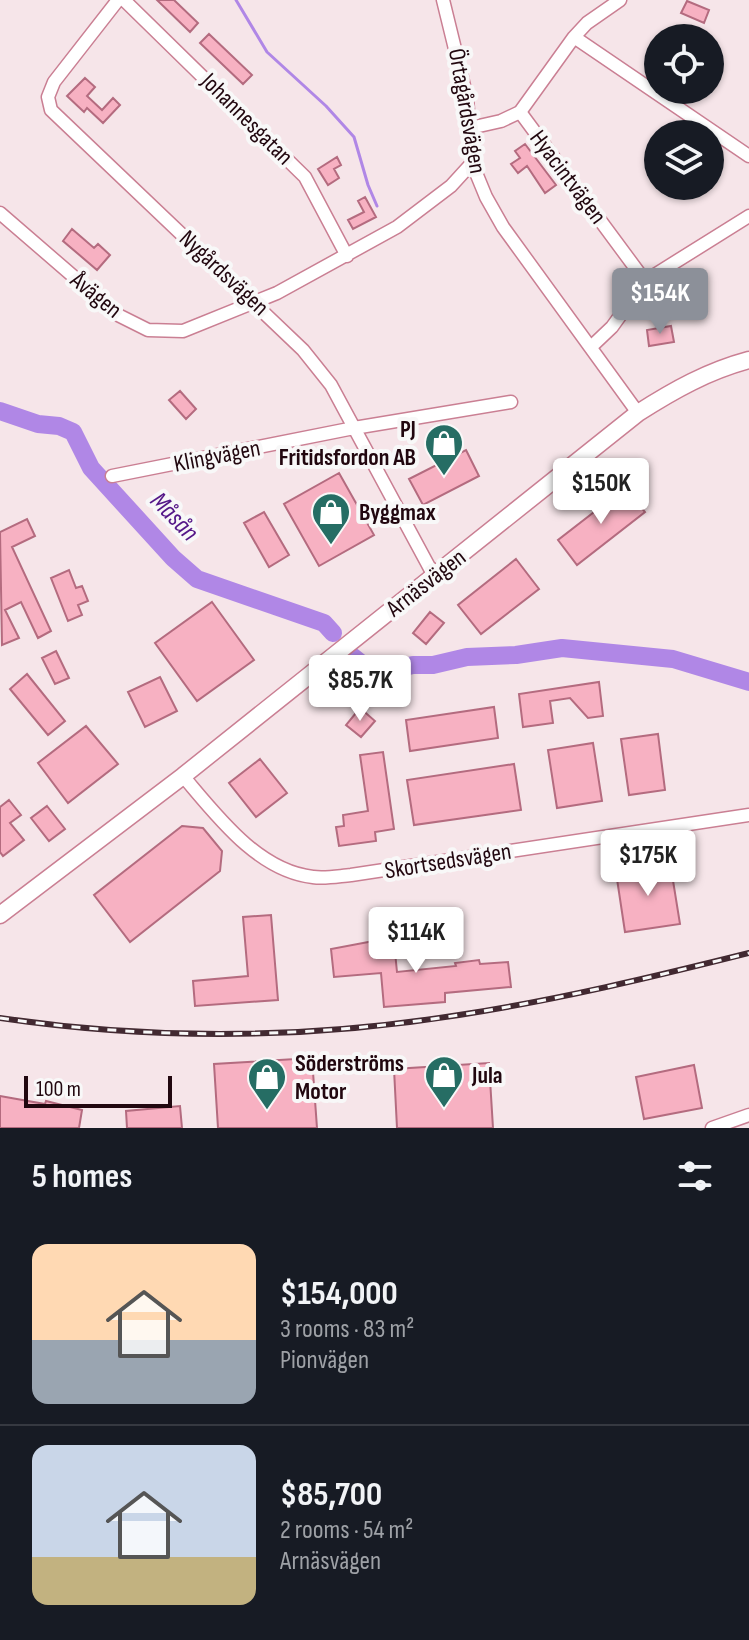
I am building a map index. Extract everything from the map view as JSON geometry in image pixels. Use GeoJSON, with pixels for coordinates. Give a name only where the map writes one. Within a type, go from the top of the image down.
{"type":"FeatureCollection","features":[{"type":"Feature","properties":{"kind":"street","name":"Nygårdsvägen"},"geometry":{"type":"LineString","coordinates":[[118,0],[49,90],[51,110],[313,361],[331,385],[434,576]]}},
{"type":"Feature","properties":{"kind":"street","name":"Johannesgatan"},"geometry":{"type":"LineString","coordinates":[[124,0],[305,177],[347,256]]}},
{"type":"Feature","properties":{"kind":"street","name":"Örtagårdsvägen"},"geometry":{"type":"LineString","coordinates":[[443,0],[460,64],[472,163],[486,197],[503,227],[638,413]]}},
{"type":"Feature","properties":{"kind":"street"},"geometry":{"type":"LineString","coordinates":[[470,128],[501,121],[520,112],[574,37],[587,23],[620,0]]}},
{"type":"Feature","properties":{"kind":"street"},"geometry":{"type":"LineString","coordinates":[[574,37],[749,156]]}},
{"type":"Feature","properties":{"kind":"street","name":"Hyacintvägen"},"geometry":{"type":"LineString","coordinates":[[520,112],[645,281]]}},
{"type":"Feature","properties":{"kind":"street"},"geometry":{"type":"LineString","coordinates":[[254,302],[347,256],[424,209],[472,163]]}},
{"type":"Feature","properties":{"kind":"street","name":"Åvägen"},"geometry":{"type":"LineString","coordinates":[[0,213],[118,315],[141,327],[162,332],[183,331],[254,302]]}},
{"type":"Feature","properties":{"kind":"street"},"geometry":{"type":"LineString","coordinates":[[592,346],[612,327],[645,281],[749,216]]}},
{"type":"Feature","properties":{"kind":"street","name":"Arnäsvägen"},"geometry":{"type":"LineString","coordinates":[[0,915],[183,776],[638,413],[685,383],[722,367],[749,360]]}},
{"type":"Feature","properties":{"kind":"street","name":"Klingvägen"},"geometry":{"type":"LineString","coordinates":[[112,476],[354,428],[511,402]]}},
{"type":"Feature","properties":{"kind":"street","name":"Skortsedsvägen"},"geometry":{"type":"LineString","coordinates":[[183,776],[217,817],[255,851],[281,867],[314,878],[749,815]]}},
{"type":"Feature","properties":{"kind":"street"},"geometry":{"type":"LineString","coordinates":[[712,1128],[749,1115]]}},
{"type":"Feature","properties":{"kind":"building"},"geometry":{"type":"Polygon","coordinates":[[[157,0],[174,0],[198,23],[190,32],[157,0]]]}},
{"type":"Feature","properties":{"kind":"building"},"geometry":{"type":"Polygon","coordinates":[[[687,1],[709,10],[704,23],[681,13],[687,1]]]}},
{"type":"Feature","properties":{"kind":"building"},"geometry":{"type":"Polygon","coordinates":[[[209,34],[252,75],[243,84],[200,43],[209,34]]]}},
{"type":"Feature","properties":{"kind":"building"},"geometry":{"type":"Polygon","coordinates":[[[85,78],[95,87],[87,96],[102,110],[113,98],[120,105],[103,123],[87,108],[84,112],[67,96],[85,78]]]}},
{"type":"Feature","properties":{"kind":"building"},"geometry":{"type":"Polygon","coordinates":[[[525,144],[556,185],[545,193],[527,166],[518,173],[511,164],[520,158],[515,151],[525,144]]]}},
{"type":"Feature","properties":{"kind":"building"},"geometry":{"type":"Polygon","coordinates":[[[337,157],[341,165],[334,169],[339,178],[328,185],[318,169],[337,157]]]}},
{"type":"Feature","properties":{"kind":"building"},"geometry":{"type":"Polygon","coordinates":[[[365,197],[376,217],[353,229],[348,220],[364,212],[358,201],[365,197]]]}},
{"type":"Feature","properties":{"kind":"building"},"geometry":{"type":"Polygon","coordinates":[[[72,229],[94,248],[98,244],[110,255],[97,270],[63,241],[72,229]]]}},
{"type":"Feature","properties":{"kind":"building"},"geometry":{"type":"Polygon","coordinates":[[[671,326],[674,342],[649,346],[647,330],[671,326]]]}},
{"type":"Feature","properties":{"kind":"building"},"geometry":{"type":"Polygon","coordinates":[[[180,391],[196,409],[186,419],[169,400],[180,391]]]}},
{"type":"Feature","properties":{"kind":"building","name":"PJ Fritidsfordon AB"},"geometry":{"type":"Polygon","coordinates":[[[466,450],[479,476],[423,505],[409,479],[466,450]]]}},
{"type":"Feature","properties":{"kind":"building"},"geometry":{"type":"Polygon","coordinates":[[[339,473],[374,535],[319,566],[284,504],[339,473]]]}},
{"type":"Feature","properties":{"kind":"building"},"geometry":{"type":"Polygon","coordinates":[[[625,488],[645,512],[577,565],[558,540],[625,488]]]}},
{"type":"Feature","properties":{"kind":"building"},"geometry":{"type":"Polygon","coordinates":[[[264,512],[289,555],[269,567],[244,523],[264,512]]]}},
{"type":"Feature","properties":{"kind":"building"},"geometry":{"type":"Polygon","coordinates":[[[27,519],[35,536],[12,547],[51,631],[38,638],[21,602],[5,610],[19,638],[2,645],[0,532],[27,519]]]}},
{"type":"Feature","properties":{"kind":"building"},"geometry":{"type":"Polygon","coordinates":[[[516,559],[539,589],[481,634],[458,605],[516,559]]]}},
{"type":"Feature","properties":{"kind":"building"},"geometry":{"type":"Polygon","coordinates":[[[69,570],[76,588],[82,586],[88,601],[78,605],[82,615],[68,621],[51,578],[69,570]]]}},
{"type":"Feature","properties":{"kind":"building"},"geometry":{"type":"Polygon","coordinates":[[[212,602],[254,660],[197,701],[155,643],[212,602]]]}},
{"type":"Feature","properties":{"kind":"building"},"geometry":{"type":"Polygon","coordinates":[[[430,612],[444,623],[426,644],[413,633],[430,612]]]}},
{"type":"Feature","properties":{"kind":"building"},"geometry":{"type":"Polygon","coordinates":[[[56,651],[69,678],[55,684],[42,658],[56,651]]]}},
{"type":"Feature","properties":{"kind":"building"},"geometry":{"type":"Polygon","coordinates":[[[27,674],[65,721],[48,735],[10,689],[27,674]]]}},
{"type":"Feature","properties":{"kind":"building"},"geometry":{"type":"Polygon","coordinates":[[[160,677],[177,711],[145,727],[128,692],[160,677]]]}},
{"type":"Feature","properties":{"kind":"building"},"geometry":{"type":"Polygon","coordinates":[[[599,682],[603,716],[588,718],[570,698],[550,701],[553,723],[523,727],[519,694],[599,682]]]}},
{"type":"Feature","properties":{"kind":"building"},"geometry":{"type":"Polygon","coordinates":[[[494,707],[498,738],[410,751],[406,720],[494,707]]]}},
{"type":"Feature","properties":{"kind":"building"},"geometry":{"type":"Polygon","coordinates":[[[360,708],[375,721],[361,737],[346,725],[360,708]]]}},
{"type":"Feature","properties":{"kind":"building"},"geometry":{"type":"Polygon","coordinates":[[[86,726],[118,764],[68,803],[38,763],[86,726]]]}},
{"type":"Feature","properties":{"kind":"building"},"geometry":{"type":"Polygon","coordinates":[[[658,734],[665,790],[629,795],[621,739],[658,734]]]}},
{"type":"Feature","properties":{"kind":"building"},"geometry":{"type":"Polygon","coordinates":[[[593,743],[602,801],[557,808],[548,750],[593,743]]]}},
{"type":"Feature","properties":{"kind":"building"},"geometry":{"type":"Polygon","coordinates":[[[383,752],[394,829],[375,832],[376,841],[339,846],[336,827],[344,826],[343,815],[368,811],[360,755],[383,752]]]}},
{"type":"Feature","properties":{"kind":"building"},"geometry":{"type":"Polygon","coordinates":[[[260,759],[287,793],[256,817],[229,783],[260,759]]]}},
{"type":"Feature","properties":{"kind":"building"},"geometry":{"type":"Polygon","coordinates":[[[514,764],[521,810],[414,825],[407,780],[514,764]]]}},
{"type":"Feature","properties":{"kind":"building"},"geometry":{"type":"Polygon","coordinates":[[[9,800],[21,815],[10,823],[24,840],[3,856],[0,852],[0,807],[9,800]]]}},
{"type":"Feature","properties":{"kind":"building"},"geometry":{"type":"Polygon","coordinates":[[[47,806],[65,829],[49,841],[31,818],[47,806]]]}},
{"type":"Feature","properties":{"kind":"building"},"geometry":{"type":"Polygon","coordinates":[[[182,826],[203,828],[222,851],[220,871],[130,942],[94,895],[182,826]]]}},
{"type":"Feature","properties":{"kind":"building"},"geometry":{"type":"Polygon","coordinates":[[[670,862],[680,924],[625,932],[617,879],[628,877],[627,869],[670,862]]]}},
{"type":"Feature","properties":{"kind":"building"},"geometry":{"type":"Polygon","coordinates":[[[271,915],[278,1000],[195,1006],[193,981],[248,976],[243,917],[271,915]]]}},
{"type":"Feature","properties":{"kind":"building"},"geometry":{"type":"Polygon","coordinates":[[[379,940],[379,944],[394,942],[397,972],[456,966],[455,963],[479,960],[480,964],[508,962],[511,987],[445,993],[445,1002],[384,1007],[381,973],[334,977],[331,949],[379,940]]]}},
{"type":"Feature","properties":{"kind":"building"},"geometry":{"type":"Polygon","coordinates":[[[312,1058],[317,1128],[218,1128],[214,1064],[312,1058]]]}},
{"type":"Feature","properties":{"kind":"building"},"geometry":{"type":"Polygon","coordinates":[[[489,1063],[493,1128],[397,1128],[394,1069],[489,1063]]]}},
{"type":"Feature","properties":{"kind":"building"},"geometry":{"type":"Polygon","coordinates":[[[694,1065],[702,1108],[644,1119],[636,1077],[694,1065]]]}},
{"type":"Feature","properties":{"kind":"building"},"geometry":{"type":"Polygon","coordinates":[[[0,1096],[45,1104],[46,1101],[82,1110],[79,1128],[0,1128],[0,1096]]]}},
{"type":"Feature","properties":{"kind":"building"},"geometry":{"type":"Polygon","coordinates":[[[180,1106],[182,1128],[127,1128],[126,1111],[180,1106]]]}},
{"type":"Feature","properties":{"kind":"waterway"},"geometry":{"type":"LineString","coordinates":[[236,0],[267,52],[326,106],[354,137],[377,206]]}},
{"type":"Feature","properties":{"kind":"waterway","name":"Måsån"},"geometry":{"type":"LineString","coordinates":[[0,411],[73,432],[91,468],[173,558],[197,579],[324,623],[333,633]]}},
{"type":"Feature","properties":{"kind":"waterway","name":"Måsån"},"geometry":{"type":"LineString","coordinates":[[352,656],[367,668],[387,671],[467,657],[516,655],[562,648],[673,659],[749,682]]}},
{"type":"Feature","properties":{"kind":"railway"},"geometry":{"type":"LineString","coordinates":[[0,1018],[172,1033],[345,1029],[459,1015],[532,1002],[749,953]]}},
{"type":"Feature","properties":{"kind":"place","name":"PJ Fritidsfordon AB"},"geometry":{"type":"Point","coordinates":[444,477]}},
{"type":"Feature","properties":{"kind":"place","name":"Byggmax"},"geometry":{"type":"Point","coordinates":[331,546]}},
{"type":"Feature","properties":{"kind":"place","name":"Jula"},"geometry":{"type":"Point","coordinates":[444,1109]}},
{"type":"Feature","properties":{"kind":"place","name":"Söderströms Motor"},"geometry":{"type":"Point","coordinates":[267,1111]}}]}
